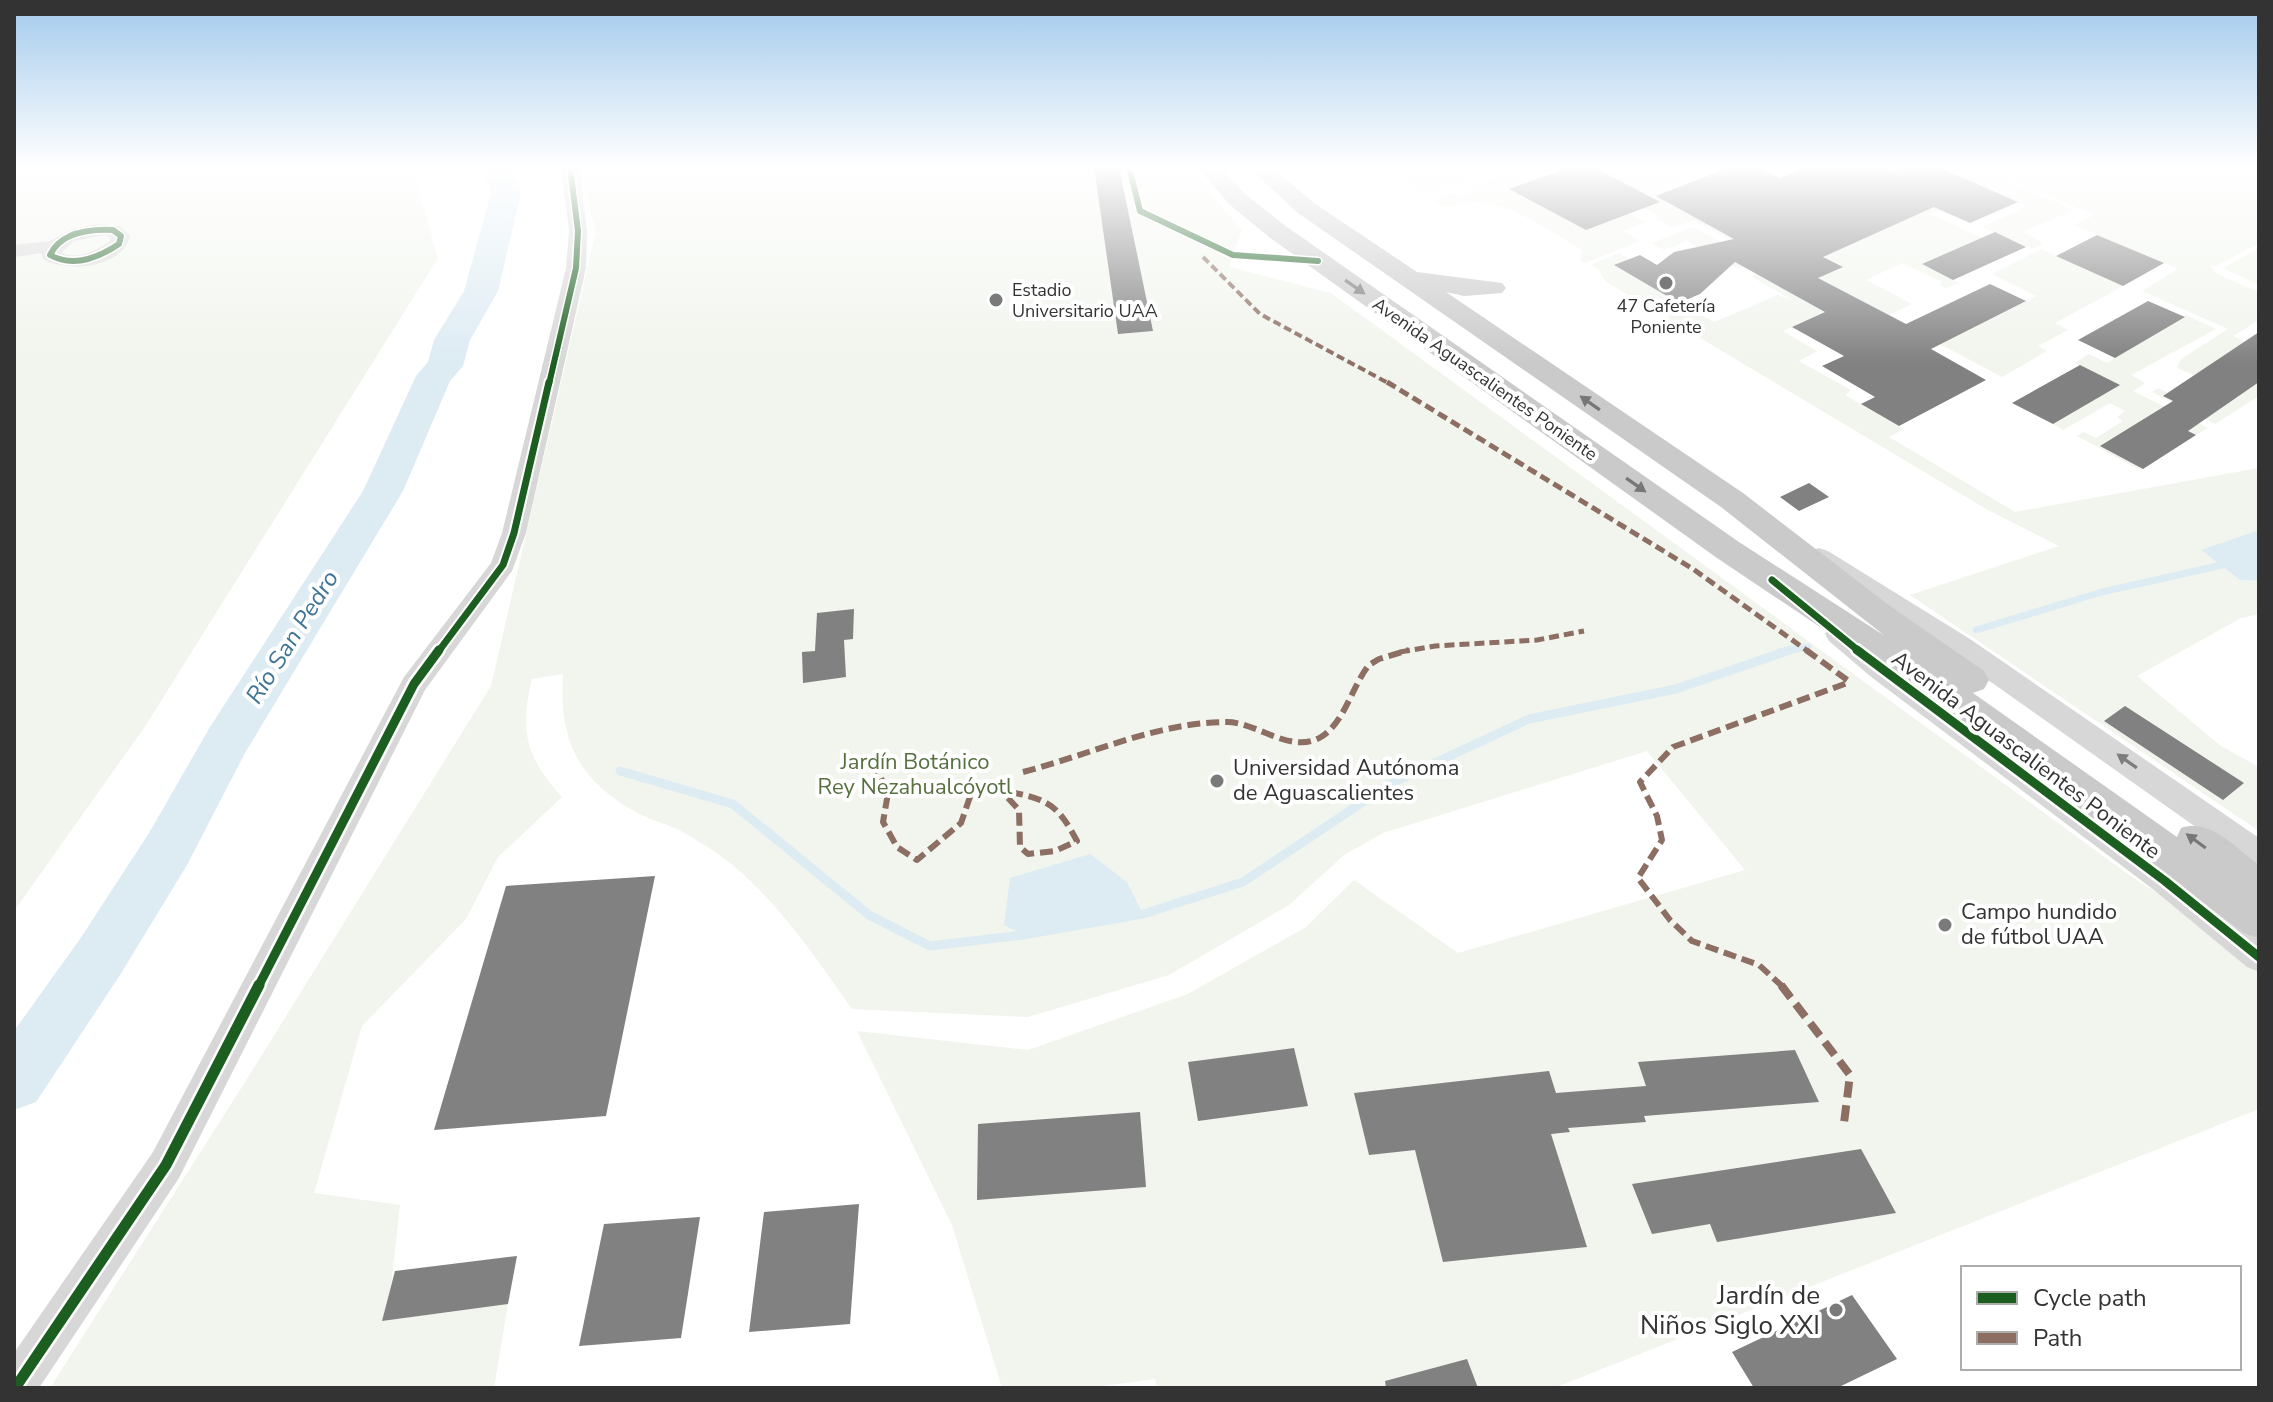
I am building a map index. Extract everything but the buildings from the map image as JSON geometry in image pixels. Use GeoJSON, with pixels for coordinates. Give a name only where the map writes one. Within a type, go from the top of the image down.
{"type":"FeatureCollection","features":[{"type":"Feature","properties":{"kind":"main road","name":"Avenida Aguascalientes Poniente"},"geometry":{"type":"LineString","coordinates":[[1279,232],[1772,580],[2002,730],[2259,920]]}},
{"type":"Feature","properties":{"kind":"main road","name":"Avenida Aguascalientes Poniente"},"geometry":{"type":"LineString","coordinates":[[1341,232],[1769,527],[1878,614],[2259,888]]}},
{"type":"Feature","properties":{"kind":"main road"},"geometry":{"type":"LineString","coordinates":[[1399,272],[1431,282],[1493,288]]}},
{"type":"Feature","properties":{"kind":"street"},"geometry":{"type":"LineString","coordinates":[[15,1388],[166,1165],[414,684],[503,565],[514,533],[576,268],[578,232]]}},
{"type":"Feature","properties":{"kind":"street"},"geometry":{"type":"LineString","coordinates":[[14,251],[54,246]]}},
{"type":"Feature","properties":{"kind":"street","name":"Avenida Aguascalientes Poniente"},"geometry":{"type":"LineString","coordinates":[[1769,527],[1960,646],[2259,855]]}},
{"type":"Feature","properties":{"kind":"street","name":"Avenida Aguascalientes Poniente"},"geometry":{"type":"LineString","coordinates":[[1772,580],[1880,669],[2165,881],[2259,957]]}},
{"type":"Feature","properties":{"kind":"green space"},"geometry":{"type":"Polygon","coordinates":[[[14,232],[431,232],[438,258],[146,725],[14,911],[14,232]]]}},
{"type":"Feature","properties":{"kind":"green space","name":"Universidad Autónoma de Aguascalientes"},"geometry":{"type":"Polygon","coordinates":[[[596,232],[1241,232],[1229,267],[1331,293],[2132,877],[2220,931],[2259,966],[2259,1109],[1554,1388],[1157,1388],[1155,1379],[1088,1388],[1002,1388],[952,1225],[857,1031],[1028,1050],[1188,994],[1306,927],[1354,880],[1458,953],[1745,870],[1647,751],[1383,833],[1344,855],[1289,905],[1169,975],[1028,1017],[852,1009],[783,916],[735,867],[686,834],[639,814],[614,798],[585,770],[568,737],[564,718],[563,674],[532,679],[526,713],[526,728],[533,756],[562,797],[498,857],[466,919],[362,1026],[314,1193],[400,1205],[391,1286],[383,1321],[508,1304],[494,1388],[50,1388],[247,1079],[491,686],[596,232]]]}},
{"type":"Feature","properties":{"kind":"green space"},"geometry":{"type":"Polygon","coordinates":[[[1552,232],[1625,232],[1640,241],[1585,263],[1580,260],[1582,250],[1552,232]]]}},
{"type":"Feature","properties":{"kind":"green space"},"geometry":{"type":"Polygon","coordinates":[[[1679,232],[1703,232],[1757,261],[1739,269],[1687,241],[1664,250],[1652,243],[1679,232]]]}},
{"type":"Feature","properties":{"kind":"green space"},"geometry":{"type":"Polygon","coordinates":[[[1716,232],[1970,232],[1982,238],[1923,265],[1960,283],[1945,288],[1939,285],[1942,282],[1902,263],[1866,280],[1912,304],[1889,315],[1855,298],[1783,331],[1817,351],[1799,361],[1851,390],[1845,395],[1904,429],[1889,437],[2015,512],[2259,468],[2259,530],[2202,550],[2240,580],[2259,581],[2259,614],[2241,618],[2137,676],[2221,746],[2259,767],[2259,831],[1910,595],[2059,546],[1988,510],[1605,281],[1599,270],[1590,265],[1619,253],[1629,259],[1615,266],[1714,322],[1778,295],[1794,301],[1752,277],[1757,274],[1788,291],[1842,267],[1813,251],[1740,245],[1716,232]]]}},
{"type":"Feature","properties":{"kind":"green space"},"geometry":{"type":"Polygon","coordinates":[[[1994,232],[2024,232],[2043,243],[2032,249],[1994,232]]]}},
{"type":"Feature","properties":{"kind":"green space"},"geometry":{"type":"Polygon","coordinates":[[[2092,232],[2259,232],[2259,243],[2216,266],[2210,265],[2217,274],[2259,292],[2259,320],[2233,336],[2259,348],[2194,375],[2177,368],[2181,359],[2228,329],[2142,291],[2178,269],[2092,232]]]}},
{"type":"Feature","properties":{"kind":"green space"},"geometry":{"type":"Polygon","coordinates":[[[2259,248],[2259,285],[2223,268],[2259,248]]]}},
{"type":"Feature","properties":{"kind":"green space"},"geometry":{"type":"Polygon","coordinates":[[[2041,249],[2123,286],[2055,323],[2068,330],[2038,346],[2047,351],[2002,377],[1904,325],[1913,321],[1949,340],[2036,296],[1992,274],[2041,249]]]}},
{"type":"Feature","properties":{"kind":"green space"},"geometry":{"type":"Polygon","coordinates":[[[2186,315],[2216,329],[2131,375],[2145,383],[2133,391],[2208,428],[2196,435],[2100,446],[2140,467],[2138,469],[2077,436],[2083,432],[2096,438],[2123,421],[2117,417],[2125,411],[2110,403],[2063,430],[2053,424],[2119,385],[2075,363],[2089,354],[2107,363],[2186,315]]]}},
{"type":"Feature","properties":{"kind":"green space"},"geometry":{"type":"Polygon","coordinates":[[[2259,382],[2259,396],[2215,424],[2152,392],[2158,388],[2168,393],[2164,397],[2208,417],[2259,382]]]}},
{"type":"Feature","properties":{"kind":"shaded area"},"geometry":{"type":"Polygon","coordinates":[[[2259,530],[2259,581],[2240,580],[2201,550],[2259,530]]]}},
{"type":"Feature","properties":{"kind":"shaded area"},"geometry":{"type":"Polygon","coordinates":[[[1090,854],[1127,882],[1143,914],[1023,935],[1004,925],[1010,878],[1090,854]]]}},
{"type":"Feature","properties":{"kind":"waterway","name":"Río San Pedro"},"geometry":{"type":"LineString","coordinates":[[14,1081],[100,957],[168,849],[227,741],[383,491],[434,376],[445,366],[452,340],[481,291],[496,232]]}},
{"type":"Feature","properties":{"kind":"waterway"},"geometry":{"type":"LineString","coordinates":[[1976,630],[2102,592],[2231,563]]}},
{"type":"Feature","properties":{"kind":"waterway"},"geometry":{"type":"LineString","coordinates":[[1789,650],[1808,647]]}},
{"type":"Feature","properties":{"kind":"waterway"},"geometry":{"type":"LineString","coordinates":[[620,771],[733,804],[869,915],[930,946],[1023,935],[1143,914],[1243,882],[1390,784],[1529,719],[1676,689],[1789,650]]}},
{"type":"Feature","properties":{"kind":"waterway"},"geometry":{"type":"LineString","coordinates":[[1780,652],[1789,650]]}},
{"type":"Feature","properties":{"kind":"marked path"},"geometry":{"type":"LineString","coordinates":[[1203,257],[1260,314],[1311,344],[1374,373],[1437,415],[1693,569],[1850,682]]}},
{"type":"Feature","properties":{"kind":"marked path"},"geometry":{"type":"LineString","coordinates":[[1023,772],[1148,735],[1224,722],[1246,725],[1289,741],[1312,741],[1332,727],[1361,675],[1379,659],[1435,646],[1537,640],[1584,631]]}},
{"type":"Feature","properties":{"kind":"marked path"},"geometry":{"type":"LineString","coordinates":[[1844,1123],[1850,1075],[1789,992],[1759,965],[1692,941],[1670,920],[1638,878],[1662,840],[1657,816],[1640,782],[1673,747],[1850,682]]}},
{"type":"Feature","properties":{"kind":"marked path"},"geometry":{"type":"LineString","coordinates":[[873,761],[888,793],[883,822],[897,847],[917,860],[961,823],[971,794]]}},
{"type":"Feature","properties":{"kind":"marked path"},"geometry":{"type":"LineString","coordinates":[[1008,798],[1019,810],[1020,847],[1028,854],[1055,851],[1077,841],[1054,806],[1015,793]]}},
{"type":"Feature","properties":{"kind":"cycle path"},"geometry":{"type":"LineString","coordinates":[[81,232],[60,242],[50,255],[76,262],[95,257],[119,244],[121,236],[116,232]]}},
{"type":"Feature","properties":{"kind":"cycle path"},"geometry":{"type":"LineString","coordinates":[[15,1388],[166,1165],[414,684],[503,565],[514,533],[576,268],[578,232]]}},
{"type":"Feature","properties":{"kind":"cycle path"},"geometry":{"type":"LineString","coordinates":[[1185,232],[1233,255],[1318,261]]}},
{"type":"Feature","properties":{"kind":"cycle path"},"geometry":{"type":"LineString","coordinates":[[1772,580],[1880,669],[2165,881],[2259,957]]}},
{"type":"Feature","properties":{"kind":"place","name":"47 Cafetería Poniente"},"geometry":{"type":"Point","coordinates":[1666,283]}},
{"type":"Feature","properties":{"kind":"place","name":"Estadio Universitario UAA"},"geometry":{"type":"Point","coordinates":[996,300]}},
{"type":"Feature","properties":{"kind":"place","name":"Universidad Autónoma de Aguascalientes"},"geometry":{"type":"Point","coordinates":[1217,781]}},
{"type":"Feature","properties":{"kind":"place","name":"Campo hundido de fútbol UAA"},"geometry":{"type":"Point","coordinates":[1945,925]}},
{"type":"Feature","properties":{"kind":"place","name":"Jardín de Niños Siglo XXI"},"geometry":{"type":"Point","coordinates":[1836,1310]}},
{"type":"Feature","properties":{"kind":"park label","name":"Jardín Botánico Rey Nezahualcóyotl"},"geometry":{"type":"Point","coordinates":[915,774]}}]}
